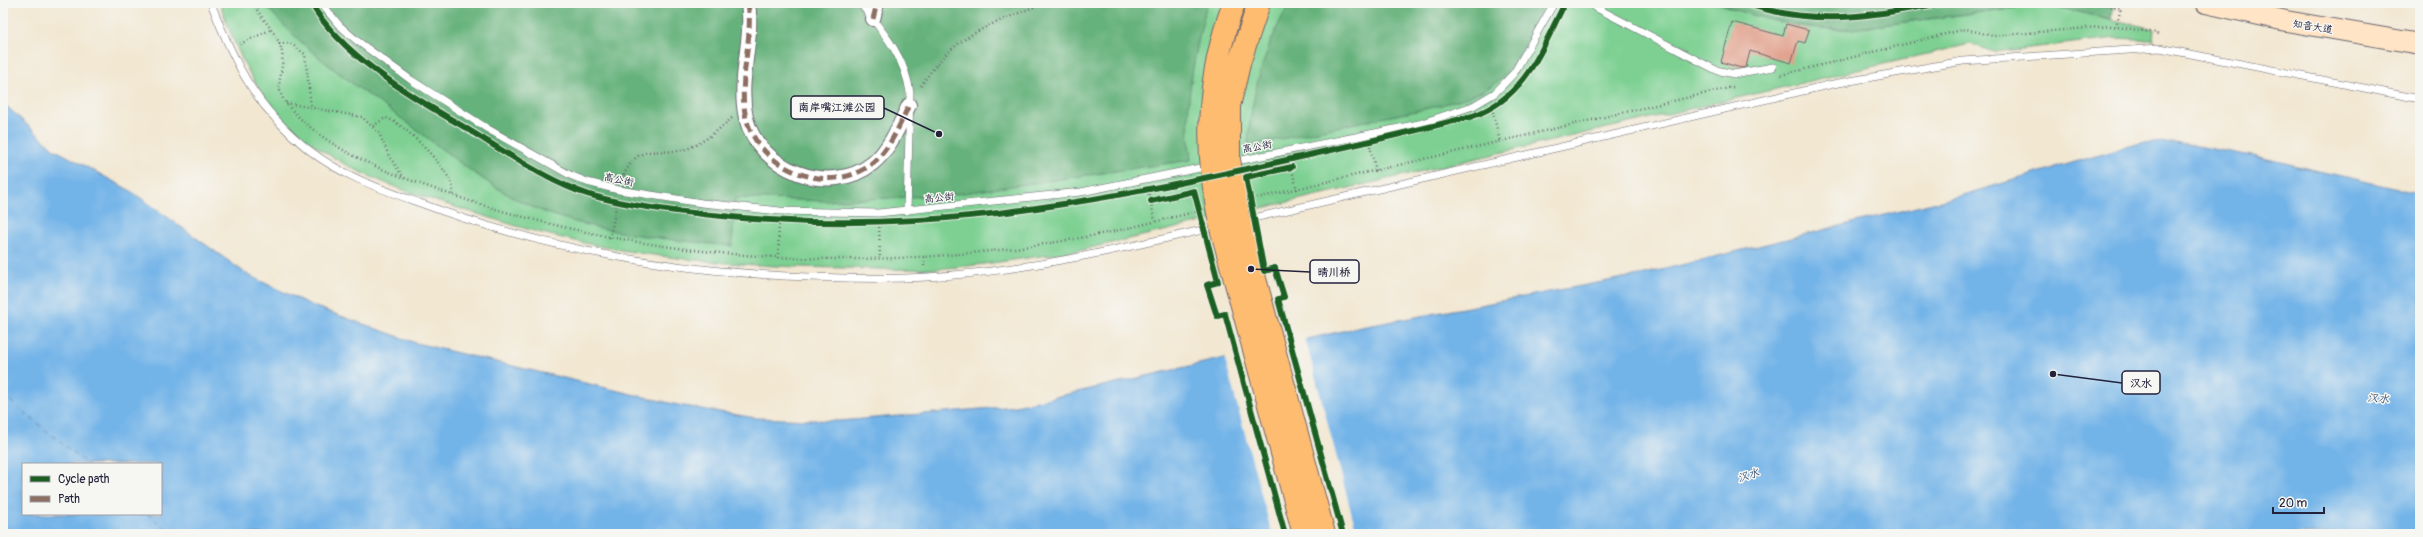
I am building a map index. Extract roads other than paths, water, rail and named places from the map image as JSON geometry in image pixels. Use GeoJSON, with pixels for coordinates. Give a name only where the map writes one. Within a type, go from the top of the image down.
{"type":"FeatureCollection","features":[{"type":"Feature","properties":{"kind":"main road"},"geometry":{"type":"LineString","coordinates":[[1234,3],[1218,51],[1212,89],[1209,122],[1212,188],[1220,228],[1304,534]]}},
{"type":"Feature","properties":{"kind":"main road"},"geometry":{"type":"LineString","coordinates":[[1259,3],[1242,53],[1229,106],[1229,159],[1238,216],[1324,534]]}},
{"type":"Feature","properties":{"kind":"main road","name":"知音大道"},"geometry":{"type":"LineString","coordinates":[[2206,3],[2267,13],[2420,44]]}},
{"type":"Feature","properties":{"kind":"street"},"geometry":{"type":"LineString","coordinates":[[748,3],[750,20],[743,79],[744,107],[748,125],[756,140],[777,162],[803,175],[833,179],[858,173],[874,162],[893,137],[909,105]]}},
{"type":"Feature","properties":{"kind":"street"},"geometry":{"type":"LineString","coordinates":[[873,19],[877,3]]}},
{"type":"Feature","properties":{"kind":"lane"},"geometry":{"type":"LineString","coordinates":[[212,3],[229,49],[240,73],[282,126],[309,149],[348,174],[485,226],[545,242],[614,256],[694,268],[770,275],[925,278],[1004,270],[1053,262],[1102,253],[1226,224]]}},
{"type":"Feature","properties":{"kind":"lane","name":"高公街"},"geometry":{"type":"LineString","coordinates":[[321,3],[356,40],[411,80],[482,126],[587,182],[619,190],[702,203],[780,211],[907,211],[1081,192],[1419,124],[1487,100],[1503,86],[1524,57],[1554,3]]}},
{"type":"Feature","properties":{"kind":"lane"},"geometry":{"type":"LineString","coordinates":[[860,3],[900,56],[907,75],[909,105],[907,211]]}},
{"type":"Feature","properties":{"kind":"lane"},"geometry":{"type":"LineString","coordinates":[[1587,3],[1716,70],[1734,74],[1773,67]]}},
{"type":"Feature","properties":{"kind":"lane"},"geometry":{"type":"LineString","coordinates":[[1234,223],[1833,84],[1963,61],[2160,48],[2420,99]]}},
{"type":"Feature","properties":{"kind":"water"},"geometry":{"type":"Polygon","coordinates":[[[3,103],[54,149],[131,191],[248,275],[313,306],[416,343],[678,405],[756,418],[839,421],[1016,406],[1351,329],[1645,274],[1949,199],[2140,143],[2175,142],[2263,158],[2420,194],[2420,534],[3,534],[3,103]]]}},
{"type":"Feature","properties":{"kind":"place","name":"南岸嘴江滩公园"},"geometry":{"type":"Point","coordinates":[939,134]}},
{"type":"Feature","properties":{"kind":"place","name":"晴川桥"},"geometry":{"type":"Point","coordinates":[1251,269]}},
{"type":"Feature","properties":{"kind":"place","name":"汉水"},"geometry":{"type":"Point","coordinates":[2053,374]}}]}
